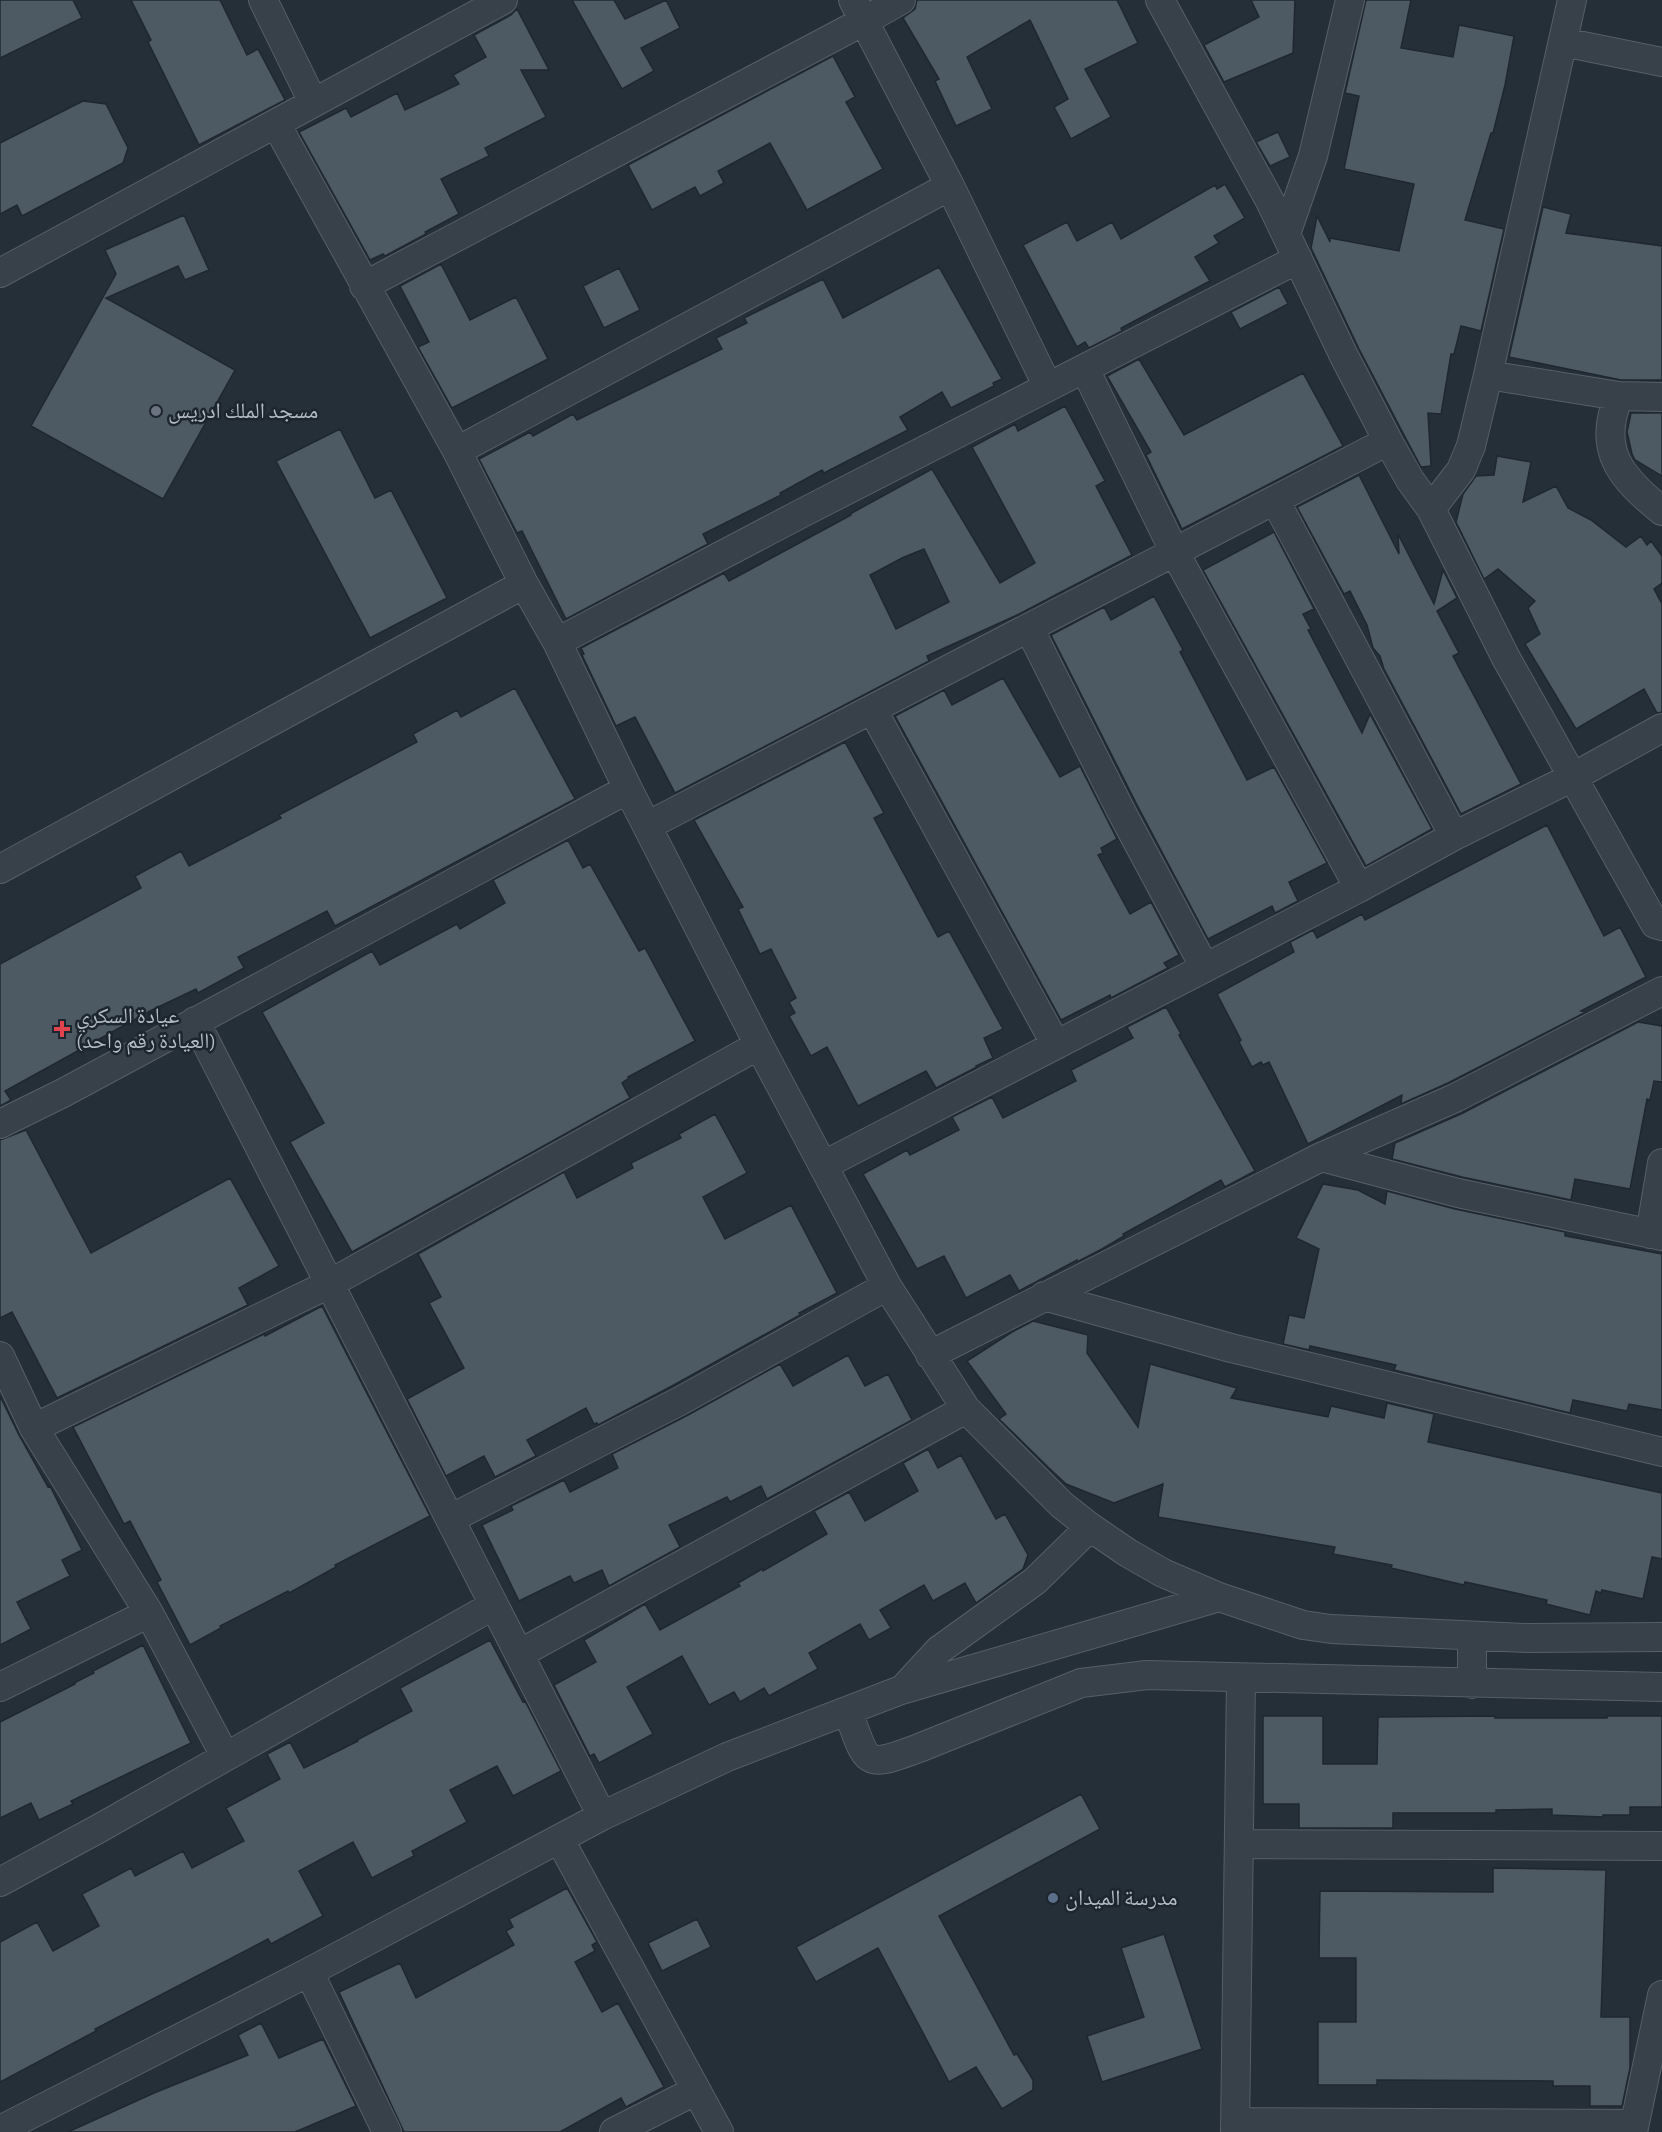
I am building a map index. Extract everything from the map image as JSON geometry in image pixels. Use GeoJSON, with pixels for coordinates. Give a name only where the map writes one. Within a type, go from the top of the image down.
{"type":"FeatureCollection","features":[{"type":"Feature","properties":{"kind":"street"},"geometry":{"type":"LineString","coordinates":[[263,0],[313,102]]}},
{"type":"Feature","properties":{"kind":"street"},"geometry":{"type":"LineString","coordinates":[[0,273],[503,0]]}},
{"type":"Feature","properties":{"kind":"street"},"geometry":{"type":"LineString","coordinates":[[364,286],[858,11],[901,0]]}},
{"type":"Feature","properties":{"kind":"street"},"geometry":{"type":"LineString","coordinates":[[1160,0],[1253,169],[1388,441],[1410,480],[1431,509],[1506,658],[1655,924],[1662,926]]}},
{"type":"Feature","properties":{"kind":"street"},"geometry":{"type":"LineString","coordinates":[[1286,234],[1313,156],[1350,0]]}},
{"type":"Feature","properties":{"kind":"street"},"geometry":{"type":"LineString","coordinates":[[1431,509],[1461,470],[1471,446],[1572,0]]}},
{"type":"Feature","properties":{"kind":"street"},"geometry":{"type":"LineString","coordinates":[[858,11],[950,186],[1048,387]]}},
{"type":"Feature","properties":{"kind":"street"},"geometry":{"type":"LineString","coordinates":[[1563,42],[1662,62]]}},
{"type":"Feature","properties":{"kind":"street"},"geometry":{"type":"LineString","coordinates":[[276,124],[457,451],[524,584],[557,642],[628,789],[759,1045],[887,1286],[966,1409],[1062,1505],[1089,1527],[1163,1573],[1218,1597],[1314,1627],[1528,1638],[1662,1636]]}},
{"type":"Feature","properties":{"kind":"street"},"geometry":{"type":"LineString","coordinates":[[457,451],[950,186]]}},
{"type":"Feature","properties":{"kind":"street"},"geometry":{"type":"LineString","coordinates":[[557,642],[1298,259]]}},
{"type":"Feature","properties":{"kind":"street"},"geometry":{"type":"LineString","coordinates":[[1085,369],[1174,551],[1359,888]]}},
{"type":"Feature","properties":{"kind":"street"},"geometry":{"type":"LineString","coordinates":[[1488,375],[1619,396],[1662,397]]}},
{"type":"Feature","properties":{"kind":"street"},"geometry":{"type":"LineString","coordinates":[[1619,396],[1613,411],[1610,430],[1611,448],[1619,468],[1630,484],[1662,511]]}},
{"type":"Feature","properties":{"kind":"street"},"geometry":{"type":"LineString","coordinates":[[647,826],[1388,441]]}},
{"type":"Feature","properties":{"kind":"street"},"geometry":{"type":"LineString","coordinates":[[1275,500],[1454,836]]}},
{"type":"Feature","properties":{"kind":"street"},"geometry":{"type":"LineString","coordinates":[[0,869],[524,584]]}},
{"type":"Feature","properties":{"kind":"street"},"geometry":{"type":"LineString","coordinates":[[1029,628],[1121,812],[1205,968]]}},
{"type":"Feature","properties":{"kind":"street"},"geometry":{"type":"LineString","coordinates":[[872,709],[1056,1045]]}},
{"type":"Feature","properties":{"kind":"street"},"geometry":{"type":"LineString","coordinates":[[824,1165],[1359,888],[1454,836],[1573,777],[1662,728]]}},
{"type":"Feature","properties":{"kind":"street"},"geometry":{"type":"LineString","coordinates":[[0,1124],[63,1093],[628,789]]}},
{"type":"Feature","properties":{"kind":"street"},"geometry":{"type":"LineString","coordinates":[[930,1355],[1321,1157],[1455,1098],[1662,991]]}},
{"type":"Feature","properties":{"kind":"street"},"geometry":{"type":"LineString","coordinates":[[195,1021],[602,1816]]}},
{"type":"Feature","properties":{"kind":"street"},"geometry":{"type":"LineString","coordinates":[[34,1428],[329,1284],[759,1045]]}},
{"type":"Feature","properties":{"kind":"street"},"geometry":{"type":"LineString","coordinates":[[1321,1157],[1458,1193],[1656,1235],[1662,1163]]}},
{"type":"Feature","properties":{"kind":"street"},"geometry":{"type":"LineString","coordinates":[[450,1520],[680,1401],[887,1286]]}},
{"type":"Feature","properties":{"kind":"street"},"geometry":{"type":"LineString","coordinates":[[1044,1296],[1231,1348],[1662,1452]]}},
{"type":"Feature","properties":{"kind":"street"},"geometry":{"type":"LineString","coordinates":[[0,1356],[34,1428],[149,1613],[225,1756]]}},
{"type":"Feature","properties":{"kind":"street"},"geometry":{"type":"LineString","coordinates":[[519,1654],[966,1409]]}},
{"type":"Feature","properties":{"kind":"street"},"geometry":{"type":"LineString","coordinates":[[901,1690],[939,1650],[1035,1581],[1089,1527]]}},
{"type":"Feature","properties":{"kind":"street"},"geometry":{"type":"LineString","coordinates":[[0,2130],[309,1972],[602,1816],[727,1757],[901,1690],[1218,1597]]}},
{"type":"Feature","properties":{"kind":"street"},"geometry":{"type":"LineString","coordinates":[[0,1882],[494,1605]]}},
{"type":"Feature","properties":{"kind":"street"},"geometry":{"type":"LineString","coordinates":[[0,1687],[149,1613]]}},
{"type":"Feature","properties":{"kind":"street"},"geometry":{"type":"LineString","coordinates":[[1473,1636],[1473,1684]]}},
{"type":"Feature","properties":{"kind":"street"},"geometry":{"type":"LineString","coordinates":[[848,1712],[863,1750],[868,1758],[875,1761],[919,1748],[1081,1683],[1147,1675],[1662,1687]]}},
{"type":"Feature","properties":{"kind":"street"},"geometry":{"type":"LineString","coordinates":[[1241,1678],[1235,2127],[1634,2128],[1662,1995]]}},
{"type":"Feature","properties":{"kind":"street"},"geometry":{"type":"LineString","coordinates":[[560,1840],[718,2132]]}},
{"type":"Feature","properties":{"kind":"street"},"geometry":{"type":"LineString","coordinates":[[1239,1844],[1662,1846]]}},
{"type":"Feature","properties":{"kind":"street"},"geometry":{"type":"LineString","coordinates":[[309,1972],[387,2132]]}},
{"type":"Feature","properties":{"kind":"street"},"geometry":{"type":"LineString","coordinates":[[614,2132],[695,2091]]}},
{"type":"Feature","properties":{"kind":"building"},"geometry":{"type":"Polygon","coordinates":[[[0,0],[73,0],[82,18],[0,58],[0,0]]]}},
{"type":"Feature","properties":{"kind":"building"},"geometry":{"type":"Polygon","coordinates":[[[131,0],[220,0],[247,55],[258,49],[285,100],[199,145],[148,42],[151,40],[131,0]]]}},
{"type":"Feature","properties":{"kind":"building"},"geometry":{"type":"Polygon","coordinates":[[[572,0],[614,0],[625,19],[666,0],[680,28],[641,48],[654,71],[622,89],[572,0]]]}},
{"type":"Feature","properties":{"kind":"building"},"geometry":{"type":"Polygon","coordinates":[[[917,0],[1117,0],[1138,43],[1085,69],[1111,117],[1071,139],[1054,107],[1068,99],[1030,20],[967,57],[992,109],[956,126],[935,81],[939,79],[903,18],[915,9],[917,0]]]}},
{"type":"Feature","properties":{"kind":"building"},"geometry":{"type":"Polygon","coordinates":[[[1251,0],[1295,0],[1293,53],[1224,82],[1204,45],[1259,17],[1251,0]]]}},
{"type":"Feature","properties":{"kind":"building"},"geometry":{"type":"Polygon","coordinates":[[[1366,0],[1411,0],[1401,48],[1453,57],[1459,25],[1514,36],[1493,133],[1491,133],[1465,220],[1504,229],[1481,331],[1461,326],[1454,354],[1451,354],[1441,414],[1428,413],[1431,466],[1421,467],[1359,349],[1311,248],[1317,216],[1330,242],[1330,238],[1399,251],[1414,184],[1344,169],[1359,96],[1345,93],[1366,0]]]}},
{"type":"Feature","properties":{"kind":"building"},"geometry":{"type":"Polygon","coordinates":[[[517,9],[549,70],[521,70],[546,117],[485,148],[489,156],[441,179],[459,214],[385,256],[383,254],[370,260],[299,132],[346,108],[351,117],[397,93],[405,110],[459,84],[453,75],[486,57],[474,35],[511,15],[517,9]]]}},
{"type":"Feature","properties":{"kind":"building"},"geometry":{"type":"Polygon","coordinates":[[[833,56],[855,97],[846,102],[883,169],[807,210],[770,143],[718,171],[724,183],[700,196],[695,187],[652,210],[628,165],[833,56]]]}},
{"type":"Feature","properties":{"kind":"building"},"geometry":{"type":"Polygon","coordinates":[[[83,101],[106,104],[128,148],[123,163],[22,216],[17,205],[0,214],[0,143],[83,101]]]}},
{"type":"Feature","properties":{"kind":"building"},"geometry":{"type":"Polygon","coordinates":[[[1278,132],[1290,157],[1270,166],[1256,142],[1278,132]]]}},
{"type":"Feature","properties":{"kind":"building"},"geometry":{"type":"Polygon","coordinates":[[[1225,184],[1245,218],[1214,236],[1219,243],[1195,257],[1210,281],[1121,328],[1122,331],[1089,348],[1085,342],[1077,347],[1023,245],[1067,222],[1077,241],[1112,222],[1121,239],[1215,185],[1217,189],[1225,184]]]}},
{"type":"Feature","properties":{"kind":"building"},"geometry":{"type":"Polygon","coordinates":[[[1543,207],[1571,214],[1566,233],[1662,246],[1662,380],[1621,380],[1509,357],[1543,207]]]}},
{"type":"Feature","properties":{"kind":"building"},"geometry":{"type":"Polygon","coordinates":[[[184,215],[209,270],[185,280],[178,266],[106,298],[235,370],[163,499],[31,426],[116,274],[105,250],[184,215]]]}},
{"type":"Feature","properties":{"kind":"building"},"geometry":{"type":"Polygon","coordinates":[[[441,264],[470,320],[516,297],[548,359],[452,408],[418,347],[429,342],[400,286],[441,264]]]}},
{"type":"Feature","properties":{"kind":"building"},"geometry":{"type":"Polygon","coordinates":[[[939,267],[1002,379],[993,383],[994,386],[951,408],[942,392],[900,417],[908,430],[824,473],[822,470],[780,493],[781,495],[703,534],[708,544],[566,619],[522,531],[517,533],[479,459],[530,432],[533,436],[573,414],[577,420],[722,349],[716,338],[747,323],[744,318],[823,279],[843,318],[939,267]]]}},
{"type":"Feature","properties":{"kind":"building"},"geometry":{"type":"Polygon","coordinates":[[[619,268],[640,310],[604,328],[583,286],[619,268]]]}},
{"type":"Feature","properties":{"kind":"building"},"geometry":{"type":"Polygon","coordinates":[[[1279,287],[1288,304],[1240,329],[1231,312],[1279,287]]]}},
{"type":"Feature","properties":{"kind":"building"},"geometry":{"type":"Polygon","coordinates":[[[1139,359],[1184,435],[1303,373],[1343,446],[1182,529],[1146,455],[1151,452],[1107,376],[1139,359]]]}},
{"type":"Feature","properties":{"kind":"building"},"geometry":{"type":"Polygon","coordinates":[[[1065,406],[1105,481],[1096,486],[1132,555],[1015,616],[927,656],[929,661],[675,793],[635,717],[616,726],[582,655],[584,654],[581,648],[724,573],[729,581],[932,469],[1000,583],[1035,563],[972,447],[1015,424],[1018,431],[1065,406]],[[924,549],[870,575],[896,629],[949,602],[924,549]]]}},
{"type":"Feature","properties":{"kind":"building"},"geometry":{"type":"Polygon","coordinates":[[[1631,413],[1662,413],[1662,476],[1635,460],[1632,454],[1627,432],[1631,413]]]}},
{"type":"Feature","properties":{"kind":"building"},"geometry":{"type":"Polygon","coordinates":[[[340,429],[375,498],[391,490],[447,598],[370,638],[276,461],[340,429]]]}},
{"type":"Feature","properties":{"kind":"building"},"geometry":{"type":"Polygon","coordinates":[[[1497,456],[1531,462],[1523,502],[1556,486],[1568,508],[1591,520],[1626,547],[1641,536],[1647,545],[1651,541],[1662,556],[1662,583],[1654,589],[1662,604],[1662,712],[1657,713],[1644,689],[1576,729],[1525,644],[1540,634],[1528,608],[1535,601],[1498,569],[1484,579],[1456,522],[1463,494],[1476,476],[1494,475],[1497,456]]]}},
{"type":"Feature","properties":{"kind":"building"},"geometry":{"type":"Polygon","coordinates":[[[1359,475],[1399,554],[1398,534],[1434,604],[1443,570],[1457,598],[1437,611],[1459,653],[1453,656],[1521,784],[1461,814],[1384,669],[1380,656],[1373,648],[1367,625],[1350,591],[1344,594],[1297,507],[1359,475]]]}},
{"type":"Feature","properties":{"kind":"building"},"geometry":{"type":"Polygon","coordinates":[[[1274,532],[1314,609],[1303,614],[1311,629],[1308,630],[1362,733],[1370,714],[1432,829],[1366,866],[1203,570],[1274,532]]]}},
{"type":"Feature","properties":{"kind":"building"},"geometry":{"type":"Polygon","coordinates":[[[1154,596],[1183,650],[1180,652],[1247,780],[1274,767],[1327,863],[1289,882],[1298,901],[1275,913],[1272,906],[1208,939],[1051,635],[1104,607],[1111,620],[1154,596]]]}},
{"type":"Feature","properties":{"kind":"building"},"geometry":{"type":"Polygon","coordinates":[[[1003,678],[1060,777],[1080,766],[1117,839],[1101,848],[1103,853],[1098,855],[1130,914],[1151,902],[1179,955],[1164,963],[1168,968],[1111,998],[1110,995],[1061,1020],[895,716],[944,690],[952,705],[1003,678]]]}},
{"type":"Feature","properties":{"kind":"building"},"geometry":{"type":"Polygon","coordinates":[[[515,688],[575,799],[335,926],[327,911],[238,957],[244,968],[198,993],[196,989],[150,1011],[5,1091],[11,1100],[0,1106],[0,964],[141,888],[135,876],[181,851],[189,866],[281,818],[279,815],[417,742],[413,734],[457,710],[461,717],[515,688]]]}},
{"type":"Feature","properties":{"kind":"building"},"geometry":{"type":"Polygon","coordinates":[[[845,742],[884,813],[874,818],[938,937],[949,931],[1003,1029],[984,1038],[993,1058],[977,1067],[936,1088],[926,1071],[858,1106],[827,1047],[811,1056],[789,1016],[795,1013],[789,1002],[796,998],[771,949],[760,954],[738,909],[743,907],[694,820],[845,742]]]}},
{"type":"Feature","properties":{"kind":"building"},"geometry":{"type":"Polygon","coordinates":[[[1547,825],[1604,936],[1620,927],[1646,977],[1581,1011],[1586,1012],[1448,1083],[1401,1104],[1402,1095],[1308,1144],[1269,1062],[1263,1065],[1261,1062],[1252,1067],[1217,994],[1294,952],[1290,942],[1313,930],[1317,938],[1362,914],[1365,920],[1547,825]]]}},
{"type":"Feature","properties":{"kind":"building"},"geometry":{"type":"Polygon","coordinates":[[[568,840],[583,868],[590,864],[639,951],[645,948],[695,1041],[628,1077],[622,1083],[630,1098],[352,1252],[290,1142],[324,1123],[262,1012],[372,951],[380,965],[457,924],[460,929],[505,903],[493,880],[568,840]]]}},
{"type":"Feature","properties":{"kind":"building"},"geometry":{"type":"Polygon","coordinates":[[[1166,1007],[1181,1034],[1179,1035],[1255,1171],[1225,1187],[1221,1180],[1123,1234],[1124,1236],[1102,1249],[1019,1291],[1010,1275],[966,1298],[944,1256],[917,1269],[863,1174],[907,1150],[910,1155],[959,1130],[952,1117],[992,1097],[1003,1118],[1076,1081],[1071,1070],[1133,1038],[1127,1027],[1166,1007]]]}},
{"type":"Feature","properties":{"kind":"building"},"geometry":{"type":"Polygon","coordinates":[[[1638,1022],[1662,1026],[1662,1082],[1654,1081],[1650,1100],[1647,1099],[1630,1189],[1575,1179],[1571,1200],[1462,1177],[1392,1159],[1395,1143],[1463,1113],[1638,1022]]]}},
{"type":"Feature","properties":{"kind":"building"},"geometry":{"type":"Polygon","coordinates":[[[715,1114],[747,1173],[703,1197],[725,1239],[791,1205],[837,1293],[598,1425],[594,1424],[586,1408],[527,1440],[536,1456],[495,1477],[484,1456],[446,1476],[407,1399],[464,1368],[429,1303],[441,1297],[418,1254],[564,1172],[577,1198],[633,1168],[631,1163],[681,1138],[679,1134],[715,1114]]]}},
{"type":"Feature","properties":{"kind":"building"},"geometry":{"type":"Polygon","coordinates":[[[26,1130],[91,1253],[230,1178],[279,1266],[239,1288],[248,1305],[57,1398],[12,1312],[0,1318],[0,1140],[26,1130]]]}},
{"type":"Feature","properties":{"kind":"building"},"geometry":{"type":"Polygon","coordinates":[[[1323,1184],[1358,1190],[1385,1204],[1387,1191],[1455,1209],[1565,1232],[1565,1236],[1662,1254],[1662,1410],[1629,1404],[1627,1411],[1573,1400],[1570,1413],[1394,1370],[1396,1365],[1310,1346],[1309,1350],[1283,1344],[1289,1315],[1304,1318],[1319,1249],[1296,1238],[1323,1184]]]}},
{"type":"Feature","properties":{"kind":"building"},"geometry":{"type":"Polygon","coordinates":[[[322,1306],[430,1516],[335,1565],[336,1567],[289,1593],[288,1591],[220,1626],[221,1628],[190,1645],[157,1582],[161,1580],[130,1521],[124,1524],[73,1427],[264,1334],[265,1336],[322,1306]]]}},
{"type":"Feature","properties":{"kind":"building"},"geometry":{"type":"Polygon","coordinates":[[[1033,1321],[1088,1335],[1087,1353],[1138,1427],[1150,1364],[1237,1388],[1231,1398],[1328,1417],[1331,1406],[1384,1418],[1387,1403],[1434,1414],[1428,1442],[1662,1493],[1662,1559],[1652,1557],[1643,1599],[1602,1590],[1601,1593],[1596,1591],[1590,1615],[1546,1604],[1547,1600],[1465,1582],[1464,1585],[1391,1568],[1392,1565],[1333,1554],[1335,1547],[1158,1517],[1163,1484],[1114,1503],[1066,1484],[1049,1468],[999,1419],[1006,1414],[967,1361],[1033,1321]]]}},
{"type":"Feature","properties":{"kind":"building"},"geometry":{"type":"Polygon","coordinates":[[[848,1355],[865,1386],[888,1374],[912,1420],[767,1499],[761,1486],[730,1502],[727,1497],[669,1525],[680,1547],[609,1586],[602,1570],[574,1583],[570,1576],[519,1601],[482,1525],[513,1510],[511,1506],[564,1480],[570,1492],[618,1468],[612,1454],[780,1364],[793,1386],[848,1355]]]}},
{"type":"Feature","properties":{"kind":"building"},"geometry":{"type":"Polygon","coordinates":[[[0,1396],[19,1435],[48,1487],[50,1486],[82,1550],[62,1560],[70,1576],[17,1602],[31,1629],[0,1645],[0,1396]]]}},
{"type":"Feature","properties":{"kind":"building"},"geometry":{"type":"Polygon","coordinates":[[[928,1449],[938,1468],[961,1455],[996,1519],[1005,1514],[1028,1555],[1023,1569],[976,1603],[965,1583],[933,1601],[924,1585],[880,1610],[891,1628],[869,1640],[860,1624],[809,1653],[818,1669],[769,1696],[764,1688],[740,1702],[734,1692],[709,1705],[682,1656],[627,1687],[653,1734],[599,1763],[594,1754],[590,1756],[554,1685],[596,1662],[584,1640],[645,1604],[660,1630],[740,1586],[738,1583],[827,1534],[814,1511],[849,1492],[865,1521],[918,1491],[903,1463],[928,1449]]]}},
{"type":"Feature","properties":{"kind":"building"},"geometry":{"type":"Polygon","coordinates":[[[490,1640],[561,1771],[513,1796],[497,1766],[450,1790],[467,1822],[412,1851],[414,1856],[372,1878],[353,1842],[299,1871],[323,1916],[271,1944],[268,1939],[95,2029],[96,2031],[0,2082],[0,1942],[37,1922],[53,1951],[99,1926],[82,1894],[131,1868],[135,1876],[183,1851],[192,1868],[244,1841],[226,1808],[280,1779],[267,1754],[290,1742],[304,1768],[358,1741],[412,1711],[400,1688],[490,1640]]]}},
{"type":"Feature","properties":{"kind":"building"},"geometry":{"type":"Polygon","coordinates":[[[143,1645],[191,1743],[71,1801],[73,1804],[39,1820],[31,1803],[0,1818],[0,1722],[75,1684],[94,1673],[93,1671],[143,1645]]]}},
{"type":"Feature","properties":{"kind":"building"},"geometry":{"type":"Polygon","coordinates":[[[1263,1716],[1323,1716],[1323,1764],[1377,1764],[1378,1717],[1607,1718],[1607,1716],[1662,1716],[1662,1807],[1630,1807],[1630,1815],[1603,1815],[1603,1817],[1552,1815],[1552,1809],[1496,1810],[1496,1813],[1393,1813],[1393,1828],[1299,1828],[1299,1804],[1263,1804],[1263,1716]]]}},
{"type":"Feature","properties":{"kind":"building"},"geometry":{"type":"Polygon","coordinates":[[[1081,1794],[1100,1829],[939,1916],[1014,2055],[1017,2054],[1033,2080],[1033,2090],[1002,2109],[976,2067],[949,2082],[878,1948],[816,1982],[796,1947],[1081,1794]]]}},
{"type":"Feature","properties":{"kind":"building"},"geometry":{"type":"Polygon","coordinates":[[[1493,1868],[1606,1870],[1601,2017],[1630,2017],[1630,2068],[1622,2106],[1590,2106],[1590,2086],[1553,2086],[1553,2081],[1377,2080],[1377,2085],[1318,2085],[1318,2022],[1356,2022],[1356,1958],[1319,1958],[1320,1891],[1493,1892],[1493,1868]]]}},
{"type":"Feature","properties":{"kind":"building"},"geometry":{"type":"Polygon","coordinates":[[[567,1888],[597,1942],[592,1945],[595,1951],[575,1962],[602,2012],[618,2003],[664,2087],[626,2107],[621,2098],[560,2132],[404,2132],[339,1992],[400,1963],[416,1998],[514,1945],[506,1931],[513,1927],[509,1919],[567,1888]]]}},
{"type":"Feature","properties":{"kind":"building"},"geometry":{"type":"Polygon","coordinates":[[[697,1919],[711,1947],[662,1971],[648,1943],[697,1919]]]}},
{"type":"Feature","properties":{"kind":"building"},"geometry":{"type":"Polygon","coordinates":[[[1164,1934],[1202,2049],[1102,2082],[1087,2036],[1144,2017],[1121,1948],[1164,1934]]]}},
{"type":"Feature","properties":{"kind":"building"},"geometry":{"type":"Polygon","coordinates":[[[261,2023],[279,2058],[323,2039],[356,2106],[295,2132],[68,2132],[154,2093],[248,2055],[238,2035],[261,2023]]]}},
{"type":"Feature","properties":{"kind":"place","name":"مسجد الملك ادريس"},"geometry":{"type":"Point","coordinates":[156,411]}},
{"type":"Feature","properties":{"kind":"place","name":"عيادة السكري (العيادة رقم واحد)"},"geometry":{"type":"Point","coordinates":[62,1029]}},
{"type":"Feature","properties":{"kind":"place","name":"مدرسة الميدان"},"geometry":{"type":"Point","coordinates":[1053,1898]}}]}
